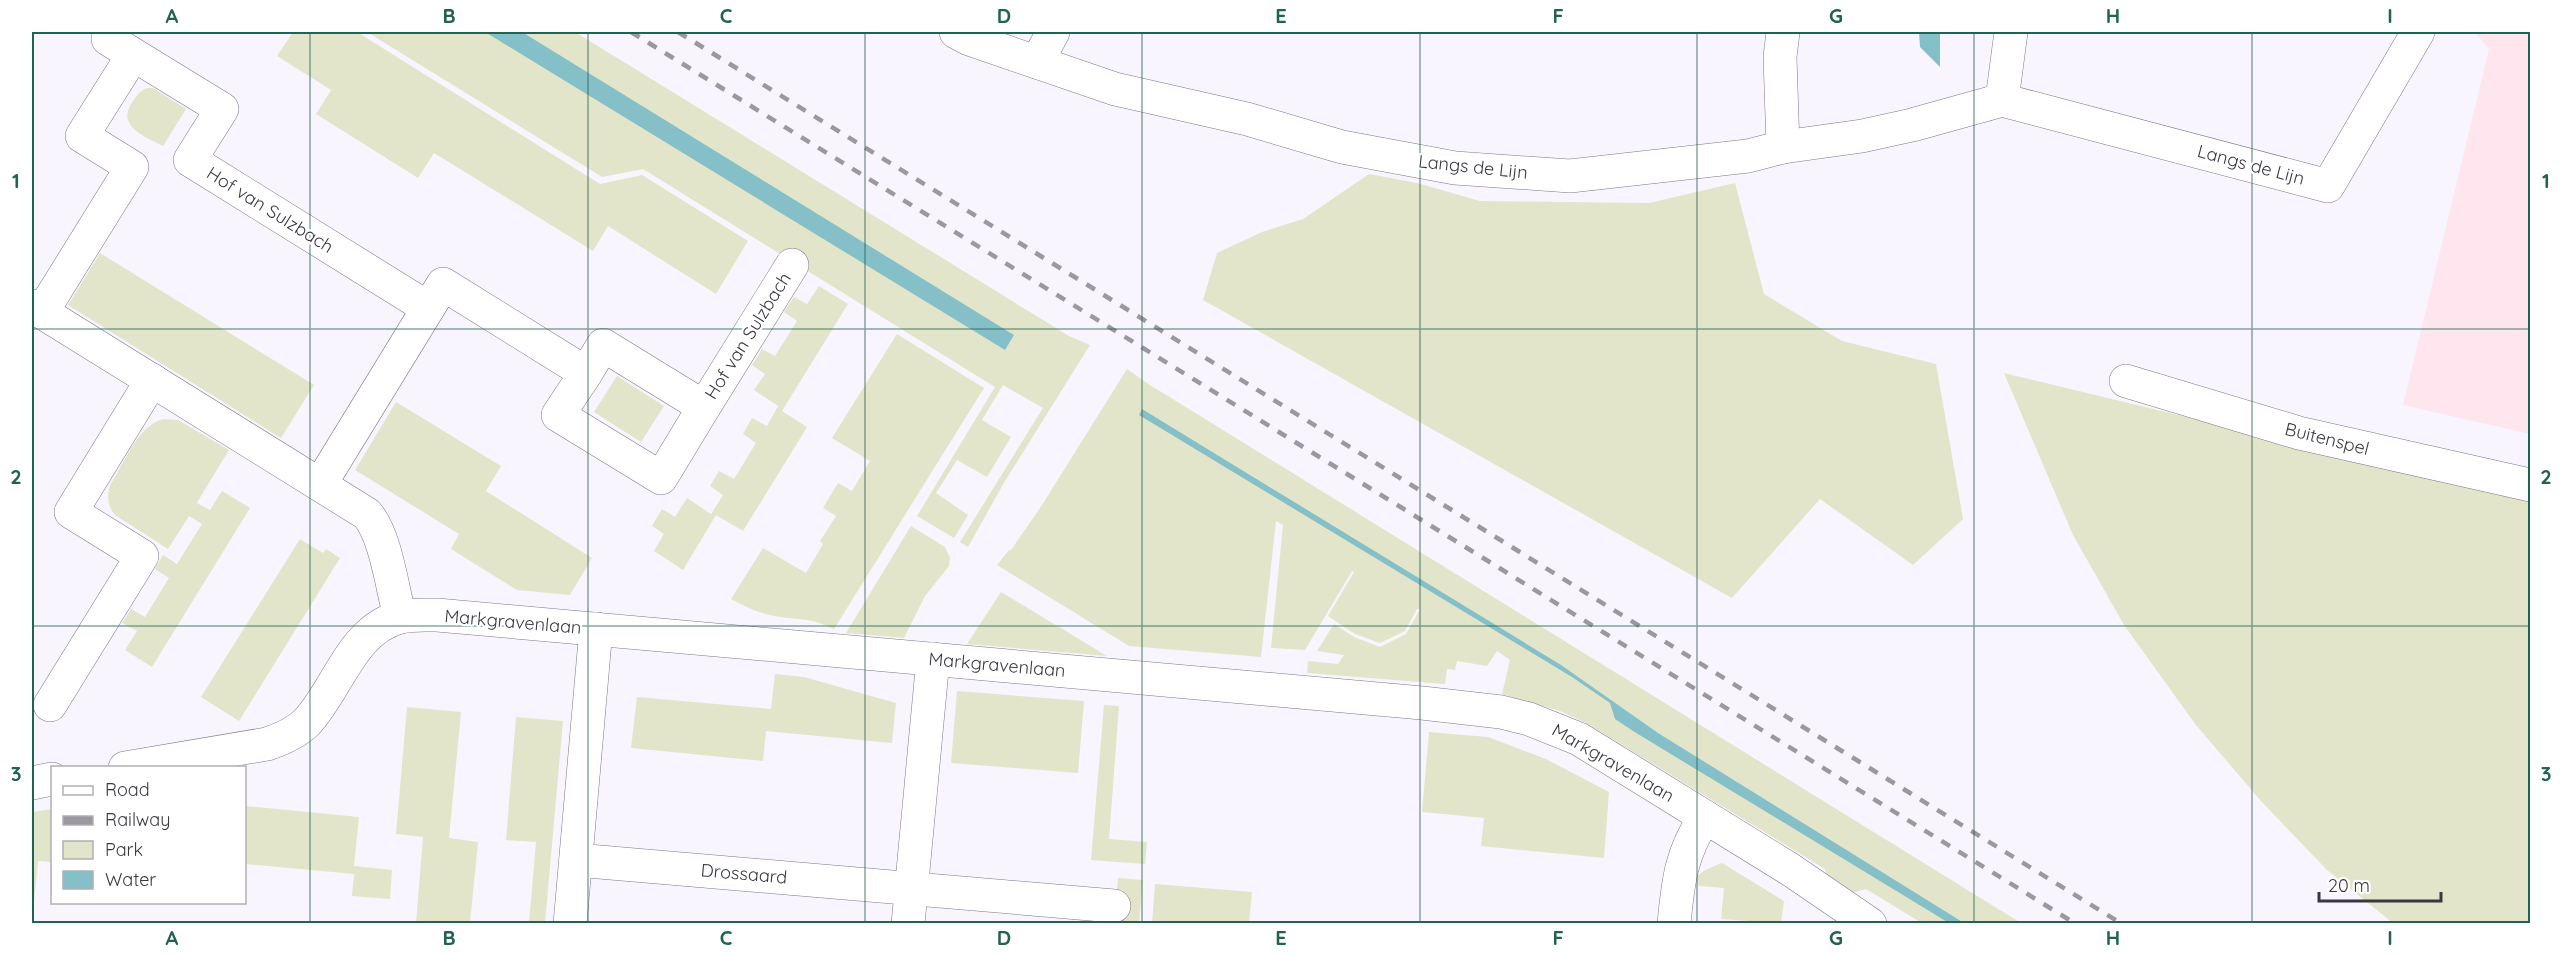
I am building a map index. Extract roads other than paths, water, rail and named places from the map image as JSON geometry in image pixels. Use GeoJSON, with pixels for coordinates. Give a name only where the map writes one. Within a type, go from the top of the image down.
{"type":"FeatureCollection","features":[{"type":"Feature","properties":{"kind":"street","name":"Langs de Lijn"},"geometry":{"type":"LineString","coordinates":[[956,32],[969,39],[1114,88],[1247,119],[1341,147],[1455,168],[1570,176],[1748,156],[1783,147],[1872,134],[2002,100],[2328,186],[2418,32]]}},
{"type":"Feature","properties":{"kind":"street"},"geometry":{"type":"LineString","coordinates":[[1037,62],[1053,32]]}},
{"type":"Feature","properties":{"kind":"street"},"geometry":{"type":"LineString","coordinates":[[1783,32],[1780,57],[1783,147]]}},
{"type":"Feature","properties":{"kind":"street"},"geometry":{"type":"LineString","coordinates":[[2002,100],[2011,32]]}},
{"type":"Feature","properties":{"kind":"street","name":"Hof van Sulzbach"},"geometry":{"type":"LineString","coordinates":[[400,617],[376,525],[368,514],[37,309],[132,167],[82,136],[123,43],[222,109],[190,160],[428,308]]}},
{"type":"Feature","properties":{"kind":"street","name":"Hof van Sulzbach"},"geometry":{"type":"LineString","coordinates":[[704,407],[603,345],[558,415],[661,478],[792,265]]}},
{"type":"Feature","properties":{"kind":"street"},"geometry":{"type":"LineString","coordinates":[[321,483],[443,284],[585,373]]}},
{"type":"Feature","properties":{"kind":"street"},"geometry":{"type":"LineString","coordinates":[[50,705],[142,556],[71,512],[152,380]]}},
{"type":"Feature","properties":{"kind":"street","name":"Buitenspel"},"geometry":{"type":"LineString","coordinates":[[2126,381],[2298,433],[2530,485]]}},
{"type":"Feature","properties":{"kind":"street","name":"Markgravenlaan"},"geometry":{"type":"LineString","coordinates":[[137,766],[267,744],[287,737],[306,722],[372,632],[400,617],[437,615],[933,659],[1501,712],[1529,719],[1579,739],[1791,870],[1870,924]]}},
{"type":"Feature","properties":{"kind":"street"},"geometry":{"type":"LineString","coordinates":[[570,924],[596,629]]}},
{"type":"Feature","properties":{"kind":"street"},"geometry":{"type":"LineString","coordinates":[[908,924],[933,659]]}},
{"type":"Feature","properties":{"kind":"street"},"geometry":{"type":"LineString","coordinates":[[32,783],[51,779]]}},
{"type":"Feature","properties":{"kind":"street"},"geometry":{"type":"LineString","coordinates":[[1674,924],[1679,876],[1683,861],[1689,844],[1705,817]]}},
{"type":"Feature","properties":{"kind":"street","name":"Drossaard"},"geometry":{"type":"LineString","coordinates":[[576,860],[1114,906]]}},
{"type":"Feature","properties":{"kind":"water"},"geometry":{"type":"Polygon","coordinates":[[[485,32],[522,32],[1014,335],[1005,350],[485,32]]]}},
{"type":"Feature","properties":{"kind":"water"},"geometry":{"type":"Polygon","coordinates":[[[1919,32],[1940,32],[1940,67],[1920,47],[1919,32]]]}},
{"type":"Feature","properties":{"kind":"water"},"geometry":{"type":"Polygon","coordinates":[[[1142,409],[1561,665],[1658,733],[1964,923],[1949,923],[1633,731],[1615,719],[1610,703],[1572,677],[1139,415],[1142,409]]]}},
{"type":"Feature","properties":{"kind":"railway"},"geometry":{"type":"LineString","coordinates":[[631,32],[2076,924]]}},
{"type":"Feature","properties":{"kind":"railway"},"geometry":{"type":"LineString","coordinates":[[678,32],[2122,924]]}}]}
